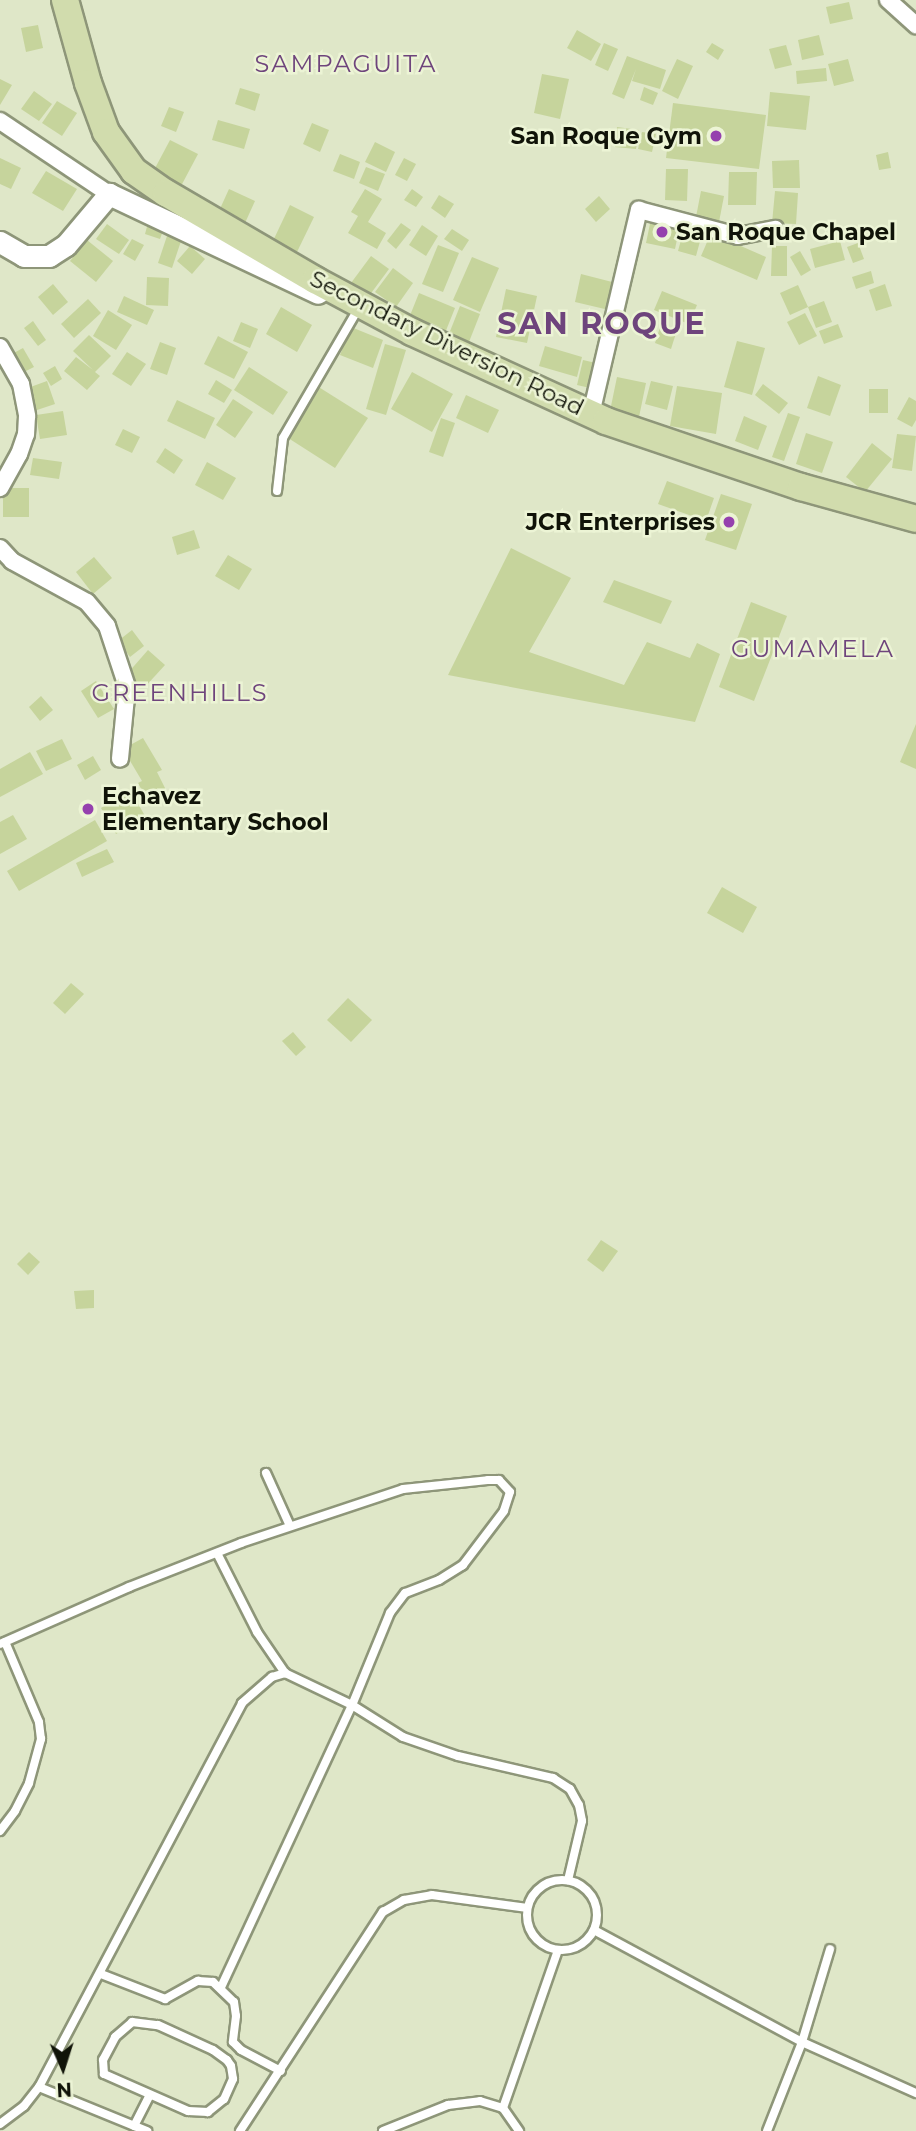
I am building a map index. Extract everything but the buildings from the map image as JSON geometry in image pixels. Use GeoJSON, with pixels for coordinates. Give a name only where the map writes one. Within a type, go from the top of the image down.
{"type":"FeatureCollection","features":[{"type":"Feature","properties":{"kind":"main road","name":"Secondary Diversion Road"},"geometry":{"type":"LineString","coordinates":[[65,0],[88,83],[106,132],[134,171],[166,193],[424,338],[591,414],[801,487],[916,519]]}},
{"type":"Feature","properties":{"kind":"street"},"geometry":{"type":"LineString","coordinates":[[888,0],[916,25]]}},
{"type":"Feature","properties":{"kind":"street"},"geometry":{"type":"LineString","coordinates":[[0,121],[109,194],[284,279],[327,295],[356,302]]}},
{"type":"Feature","properties":{"kind":"street"},"geometry":{"type":"LineString","coordinates":[[0,242],[24,256],[49,256],[66,245],[109,194]]}},
{"type":"Feature","properties":{"kind":"street"},"geometry":{"type":"LineString","coordinates":[[591,414],[639,209],[738,236],[775,229]]}},
{"type":"Feature","properties":{"kind":"street"},"geometry":{"type":"LineString","coordinates":[[0,347],[21,384],[27,416],[26,434],[19,454],[0,488]]}},
{"type":"Feature","properties":{"kind":"street"},"geometry":{"type":"LineString","coordinates":[[0,548],[12,561],[87,602],[107,626],[114,639],[127,687],[120,759]]}},
{"type":"Feature","properties":{"kind":"lane"},"geometry":{"type":"LineString","coordinates":[[277,491],[283,438],[356,302]]}},
{"type":"Feature","properties":{"kind":"lane"},"geometry":{"type":"LineString","coordinates":[[266,1473],[290,1526]]}},
{"type":"Feature","properties":{"kind":"lane"},"geometry":{"type":"LineString","coordinates":[[0,1831],[15,1811],[29,1783],[41,1739],[39,1722],[2,1643],[217,1553],[290,1526],[403,1489],[499,1480],[510,1492],[504,1511],[463,1565],[439,1580],[414,1588],[397,1601],[352,1706],[221,1987]]}},
{"type":"Feature","properties":{"kind":"lane"},"geometry":{"type":"LineString","coordinates":[[217,1553],[257,1632],[285,1673],[352,1706],[403,1737],[458,1756],[553,1778],[570,1789],[579,1805],[582,1821],[568,1880]]}},
{"type":"Feature","properties":{"kind":"lane"},"geometry":{"type":"LineString","coordinates":[[0,2124],[24,2106],[40,2087],[242,1703],[272,1677],[285,1673]]}},
{"type":"Feature","properties":{"kind":"lane"},"geometry":{"type":"LineString","coordinates":[[568,1880],[590,1893],[596,1905],[594,1930],[576,1947],[558,1950],[539,1943],[531,1933],[526,1921],[527,1908],[530,1898],[545,1884],[568,1880]]}},
{"type":"Feature","properties":{"kind":"lane"},"geometry":{"type":"LineString","coordinates":[[240,2131],[383,1912],[404,1900],[432,1895],[527,1908]]}},
{"type":"Feature","properties":{"kind":"lane"},"geometry":{"type":"LineString","coordinates":[[594,1930],[802,2042],[916,2093]]}},
{"type":"Feature","properties":{"kind":"lane"},"geometry":{"type":"LineString","coordinates":[[767,2131],[802,2042],[830,1949]]}},
{"type":"Feature","properties":{"kind":"lane"},"geometry":{"type":"LineString","coordinates":[[503,2108],[558,1950]]}},
{"type":"Feature","properties":{"kind":"lane"},"geometry":{"type":"LineString","coordinates":[[101,1974],[165,1999],[198,1982],[213,1982],[221,1987],[236,2007],[233,2042],[241,2050],[281,2071]]}},
{"type":"Feature","properties":{"kind":"lane"},"geometry":{"type":"LineString","coordinates":[[132,2022],[158,2025],[213,2050],[231,2066],[233,2079],[229,2090],[220,2104],[208,2112],[188,2111],[150,2095],[107,2077],[102,2070],[103,2060],[115,2037],[132,2022]]}},
{"type":"Feature","properties":{"kind":"lane"},"geometry":{"type":"LineString","coordinates":[[40,2087],[148,2131]]}},
{"type":"Feature","properties":{"kind":"lane"},"geometry":{"type":"LineString","coordinates":[[134,2126],[150,2095]]}},
{"type":"Feature","properties":{"kind":"lane"},"geometry":{"type":"LineString","coordinates":[[383,2131],[458,2102],[480,2101],[503,2108],[519,2131]]}},
{"type":"Feature","properties":{"kind":"place","name":"San Roque Gym"},"geometry":{"type":"Point","coordinates":[716,136]}},
{"type":"Feature","properties":{"kind":"place","name":"San Roque Chapel"},"geometry":{"type":"Point","coordinates":[662,232]}},
{"type":"Feature","properties":{"kind":"place","name":"JCR Enterprises"},"geometry":{"type":"Point","coordinates":[729,522]}},
{"type":"Feature","properties":{"kind":"place","name":"Echavez Elementary School"},"geometry":{"type":"Point","coordinates":[88,809]}},
{"type":"Feature","properties":{"kind":"district","name":"SAMPAGUITA"},"geometry":{"type":"Point","coordinates":[346,64]}},
{"type":"Feature","properties":{"kind":"district","name":"SAN ROQUE"},"geometry":{"type":"Point","coordinates":[602,324]}},
{"type":"Feature","properties":{"kind":"district","name":"GUMAMELA"},"geometry":{"type":"Point","coordinates":[813,649]}},
{"type":"Feature","properties":{"kind":"district","name":"GREENHILLS"},"geometry":{"type":"Point","coordinates":[180,693]}}]}
